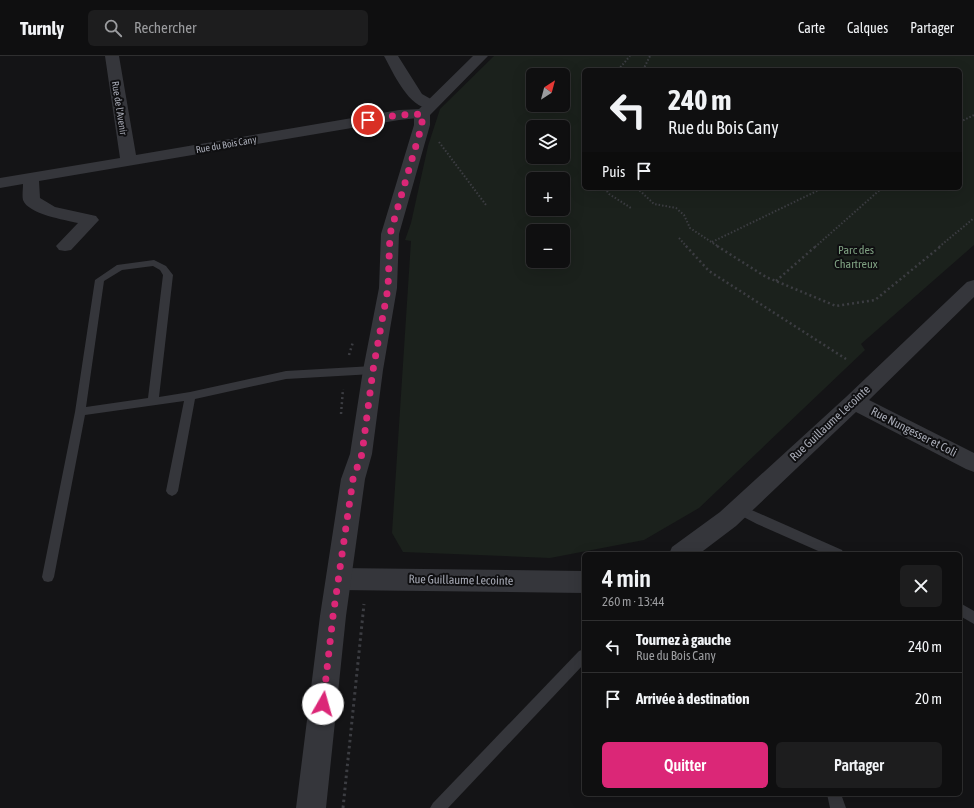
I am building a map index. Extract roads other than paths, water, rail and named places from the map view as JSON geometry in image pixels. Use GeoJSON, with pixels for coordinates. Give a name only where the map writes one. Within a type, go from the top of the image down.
{"type":"FeatureCollection","features":[{"type":"Feature","properties":{"kind":"street","name":"Rue de l'Avenir"},"geometry":{"type":"LineString","coordinates":[[112,56],[129,161]]}},
{"type":"Feature","properties":{"kind":"street"},"geometry":{"type":"LineString","coordinates":[[391,56],[416,97],[426,109]]}},
{"type":"Feature","properties":{"kind":"street"},"geometry":{"type":"LineString","coordinates":[[311,808],[339,579],[353,479],[362,454],[373,370],[388,288],[390,234],[426,109],[481,56]]}},
{"type":"Feature","properties":{"kind":"street","name":"Rue du Bois Cany"},"geometry":{"type":"LineString","coordinates":[[0,183],[426,109]]}},
{"type":"Feature","properties":{"kind":"street"},"geometry":{"type":"LineString","coordinates":[[30,178],[32,200],[49,211],[90,220],[65,246]]}},
{"type":"Feature","properties":{"kind":"street","name":"Rue Guillaume Lecointe"},"geometry":{"type":"LineString","coordinates":[[684,552],[728,519],[854,402],[974,286]]}},
{"type":"Feature","properties":{"kind":"street","name":"Rue Nungesser et Coli"},"geometry":{"type":"LineString","coordinates":[[854,402],[974,463]]}},
{"type":"Feature","properties":{"kind":"street","name":"Rue Guillaume Lecointe"},"geometry":{"type":"LineString","coordinates":[[339,579],[582,582]]}},
{"type":"Feature","properties":{"kind":"lane"},"geometry":{"type":"LineString","coordinates":[[48,577],[80,412],[100,280],[120,267],[154,263],[162,268],[168,275],[153,402]]}},
{"type":"Feature","properties":{"kind":"lane"},"geometry":{"type":"LineString","coordinates":[[80,412],[190,396],[286,375],[373,370]]}},
{"type":"Feature","properties":{"kind":"lane"},"geometry":{"type":"LineString","coordinates":[[172,491],[190,396]]}},
{"type":"Feature","properties":{"kind":"lane"},"geometry":{"type":"LineString","coordinates":[[738,509],[761,521],[833,552]]}},
{"type":"Feature","properties":{"kind":"lane"},"geometry":{"type":"LineString","coordinates":[[962,610],[974,618]]}},
{"type":"Feature","properties":{"kind":"lane"},"geometry":{"type":"LineString","coordinates":[[438,808],[582,658]]}},
{"type":"Feature","properties":{"kind":"lane"},"geometry":{"type":"LineString","coordinates":[[835,796],[838,808]]}},
{"type":"Feature","properties":{"kind":"park label","name":"Parc des Chartreux"},"geometry":{"type":"Point","coordinates":[856,257]}}]}
